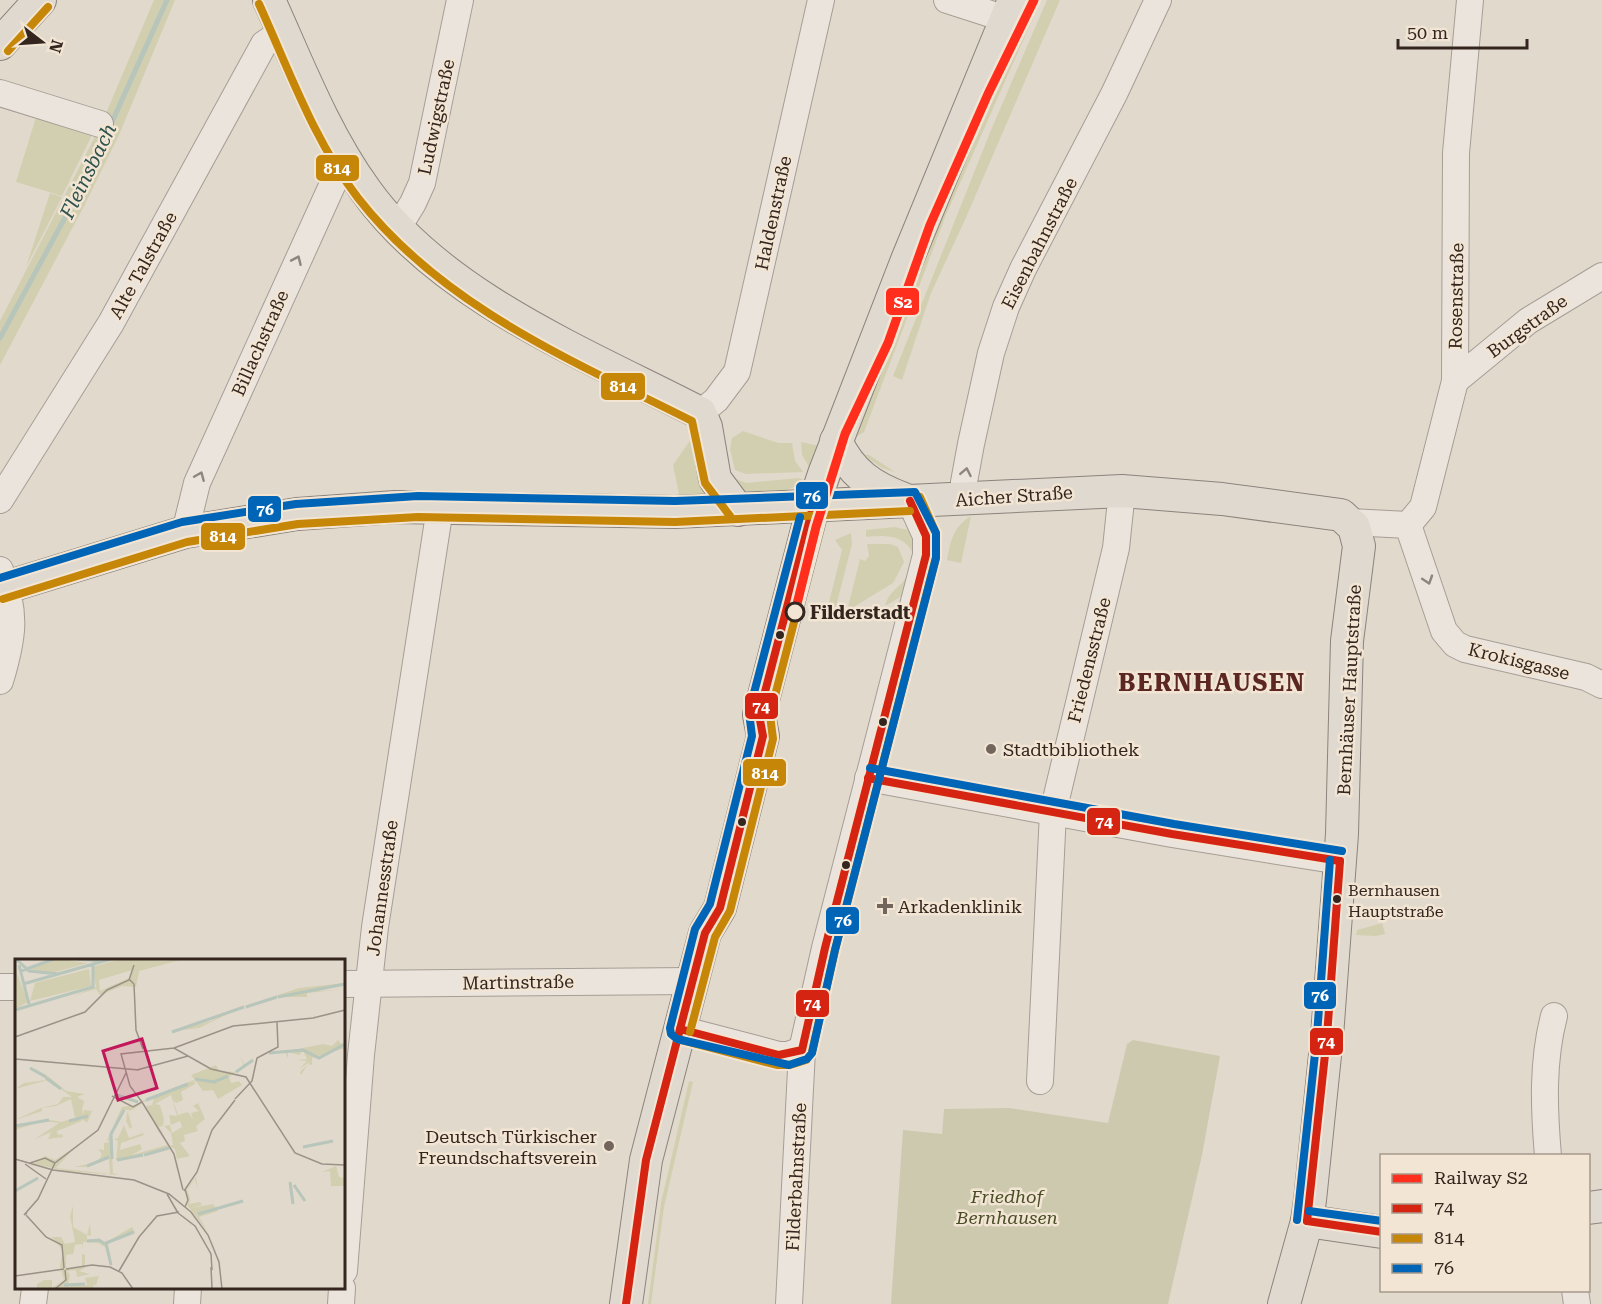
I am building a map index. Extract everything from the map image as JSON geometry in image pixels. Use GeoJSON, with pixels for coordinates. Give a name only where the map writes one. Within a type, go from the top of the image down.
{"type":"FeatureCollection","features":[{"type":"Feature","properties":{"kind":"main road"},"geometry":{"type":"LineString","coordinates":[[0,43],[40,0]]}},
{"type":"Feature","properties":{"kind":"main road"},"geometry":{"type":"LineString","coordinates":[[268,0],[345,157],[365,189],[397,229],[426,256],[477,293],[555,338],[700,413],[706,427],[715,479],[738,510]]}},
{"type":"Feature","properties":{"kind":"main road"},"geometry":{"type":"LineString","coordinates":[[626,1304],[646,1160],[705,933],[720,908],[723,862],[738,799],[763,736],[759,715],[813,507],[996,7]]}},
{"type":"Feature","properties":{"kind":"main road"},"geometry":{"type":"LineString","coordinates":[[836,441],[852,470],[867,483],[910,501]]}},
{"type":"Feature","properties":{"kind":"main road","name":"Aicher Straße"},"geometry":{"type":"LineString","coordinates":[[2,582],[185,532],[297,514],[395,507],[636,512],[738,510],[1122,491],[1324,510],[1341,515],[1350,522]]}},
{"type":"Feature","properties":{"kind":"main road","name":"Bernhäuser Hauptstraße"},"geometry":{"type":"LineString","coordinates":[[1284,1304],[1308,1221],[1327,1036],[1340,861],[1347,641],[1359,546],[1357,534],[1350,522]]}},
{"type":"Feature","properties":{"kind":"main road"},"geometry":{"type":"LineString","coordinates":[[1308,1221],[1380,1232]]}},
{"type":"Feature","properties":{"kind":"street","name":"Ludwigstraße"},"geometry":{"type":"LineString","coordinates":[[397,229],[422,183],[460,0]]}},
{"type":"Feature","properties":{"kind":"street","name":"Haldenstraße"},"geometry":{"type":"LineString","coordinates":[[700,413],[716,400],[737,372],[821,0]]}},
{"type":"Feature","properties":{"kind":"street"},"geometry":{"type":"LineString","coordinates":[[946,0],[996,7]]}},
{"type":"Feature","properties":{"kind":"street","name":"Eisenbahnstraße"},"geometry":{"type":"LineString","coordinates":[[966,500],[964,482],[991,353],[1013,289],[1110,104],[1158,0]]}},
{"type":"Feature","properties":{"kind":"street","name":"Rosenstraße"},"geometry":{"type":"LineString","coordinates":[[1408,525],[1423,507],[1455,381],[1456,153],[1470,0]]}},
{"type":"Feature","properties":{"kind":"street","name":"Alte Talstraße"},"geometry":{"type":"LineString","coordinates":[[0,500],[111,323],[264,44],[283,31]]}},
{"type":"Feature","properties":{"kind":"street"},"geometry":{"type":"LineString","coordinates":[[0,93],[100,124]]}},
{"type":"Feature","properties":{"kind":"street","name":"Billachstraße"},"geometry":{"type":"LineString","coordinates":[[185,532],[197,483],[345,157]]}},
{"type":"Feature","properties":{"kind":"street","name":"Burgstraße"},"geometry":{"type":"LineString","coordinates":[[1455,381],[1528,321],[1602,276]]}},
{"type":"Feature","properties":{"kind":"street","name":"Friedensstraße"},"geometry":{"type":"LineString","coordinates":[[1040,1081],[1053,812],[1116,548],[1122,491]]}},
{"type":"Feature","properties":{"kind":"street","name":"Filderbahnstraße"},"geometry":{"type":"LineString","coordinates":[[789,1304],[802,1050],[825,948],[926,555],[926,536],[910,501]]}},
{"type":"Feature","properties":{"kind":"street","name":"Johannesstraße"},"geometry":{"type":"LineString","coordinates":[[345,1260],[369,984],[440,508]]}},
{"type":"Feature","properties":{"kind":"street"},"geometry":{"type":"LineString","coordinates":[[1350,522],[1408,525]]}},
{"type":"Feature","properties":{"kind":"street","name":"Krokisgasse"},"geometry":{"type":"LineString","coordinates":[[1408,525],[1444,631],[1455,644],[1465,649],[1586,677],[1602,685]]}},
{"type":"Feature","properties":{"kind":"street"},"geometry":{"type":"LineString","coordinates":[[0,681],[12,630],[12,608],[2,582]]}},
{"type":"Feature","properties":{"kind":"street"},"geometry":{"type":"LineString","coordinates":[[868,778],[1340,861]]}},
{"type":"Feature","properties":{"kind":"street","name":"Martinstraße"},"geometry":{"type":"LineString","coordinates":[[345,984],[693,981]]}},
{"type":"Feature","properties":{"kind":"street"},"geometry":{"type":"LineString","coordinates":[[1548,1154],[1545,1068],[1548,1040],[1554,1016]]}},
{"type":"Feature","properties":{"kind":"street"},"geometry":{"type":"LineString","coordinates":[[680,1029],[779,1055],[788,1055],[802,1050]]}},
{"type":"Feature","properties":{"kind":"street"},"geometry":{"type":"LineString","coordinates":[[33,1304],[35,1289]]}},
{"type":"Feature","properties":{"kind":"street"},"geometry":{"type":"LineString","coordinates":[[187,1304],[188,1289]]}},
{"type":"Feature","properties":{"kind":"street"},"geometry":{"type":"LineString","coordinates":[[341,1304],[342,1289]]}},
{"type":"Feature","properties":{"kind":"shaded area"},"geometry":{"type":"Polygon","coordinates":[[[154,0],[175,0],[119,135],[0,365],[0,321],[101,125],[154,0]]]}},
{"type":"Feature","properties":{"kind":"shaded area"},"geometry":{"type":"Polygon","coordinates":[[[1025,0],[1041,0],[946,215],[864,432],[854,438],[862,408],[1025,0]]]}},
{"type":"Feature","properties":{"kind":"shaded area"},"geometry":{"type":"Polygon","coordinates":[[[1047,0],[1060,0],[931,293],[902,380],[893,376],[991,130],[1047,0]]]}},
{"type":"Feature","properties":{"kind":"shaded area"},"geometry":{"type":"Polygon","coordinates":[[[37,114],[90,130],[92,135],[62,196],[16,182],[37,114]]]}},
{"type":"Feature","properties":{"kind":"shaded area"},"geometry":{"type":"Polygon","coordinates":[[[50,193],[62,197],[26,267],[50,193]]]}},
{"type":"Feature","properties":{"kind":"shaded area"},"geometry":{"type":"Polygon","coordinates":[[[743,431],[778,443],[792,443],[795,461],[803,472],[746,474],[735,470],[730,449],[732,438],[743,431]]]}},
{"type":"Feature","properties":{"kind":"shaded area"},"geometry":{"type":"Polygon","coordinates":[[[694,435],[715,496],[680,499],[673,465],[694,435]]]}},
{"type":"Feature","properties":{"kind":"shaded area"},"geometry":{"type":"Polygon","coordinates":[[[801,442],[820,446],[811,470],[802,455],[801,442]]]}},
{"type":"Feature","properties":{"kind":"shaded area"},"geometry":{"type":"Polygon","coordinates":[[[722,448],[731,477],[746,483],[798,478],[804,480],[779,492],[759,493],[732,488],[722,448]]]}},
{"type":"Feature","properties":{"kind":"shaded area"},"geometry":{"type":"Polygon","coordinates":[[[861,454],[869,455],[895,472],[882,468],[861,454]]]}},
{"type":"Feature","properties":{"kind":"shaded area"},"geometry":{"type":"Polygon","coordinates":[[[971,516],[961,563],[947,560],[957,529],[971,516]]]}},
{"type":"Feature","properties":{"kind":"shaded area"},"geometry":{"type":"Polygon","coordinates":[[[894,527],[913,531],[918,538],[907,593],[885,606],[888,598],[905,580],[913,553],[904,542],[898,539],[886,536],[866,537],[866,530],[894,527]]]}},
{"type":"Feature","properties":{"kind":"shaded area"},"geometry":{"type":"Polygon","coordinates":[[[851,533],[852,544],[833,618],[824,622],[842,550],[835,540],[851,533]]]}},
{"type":"Feature","properties":{"kind":"shaded area"},"geometry":{"type":"Polygon","coordinates":[[[867,544],[890,544],[898,547],[904,562],[893,583],[847,611],[860,559],[865,561],[869,556],[867,544]]]}},
{"type":"Feature","properties":{"kind":"shaded area"},"geometry":{"type":"Polygon","coordinates":[[[1382,923],[1385,934],[1356,935],[1357,930],[1382,923]]]}},
{"type":"Feature","properties":{"kind":"shaded area"},"geometry":{"type":"Polygon","coordinates":[[[689,1081],[693,1082],[664,1207],[651,1304],[648,1304],[661,1203],[689,1081]]]}},
{"type":"Feature","properties":{"kind":"green space","name":"Friedhof Bernhausen"},"geometry":{"type":"Polygon","coordinates":[[[1133,1040],[1220,1056],[1202,1155],[1168,1304],[891,1304],[903,1130],[942,1134],[944,1109],[1009,1108],[1108,1123],[1127,1044],[1133,1040]]]}},
{"type":"Feature","properties":{"kind":"waterway","name":"Fleinsbach"},"geometry":{"type":"LineString","coordinates":[[0,338],[89,173],[167,0]]}},
{"type":"Feature","properties":{"kind":"rail line","name":"S2"},"geometry":{"type":"LineString","coordinates":[[795,612],[816,527],[845,434],[888,343],[930,225],[988,94],[1034,0]]}},
{"type":"Feature","properties":{"kind":"transit line","name":"814"},"geometry":{"type":"LineString","coordinates":[[259,4],[303,104],[328,153],[358,198],[392,236],[429,270],[470,301],[512,328],[556,353],[692,421],[705,483],[730,516]]}},
{"type":"Feature","properties":{"kind":"transit line","name":"814"},"geometry":{"type":"LineString","coordinates":[[8,51],[48,7]]}},
{"type":"Feature","properties":{"kind":"transit line","name":"76"},"geometry":{"type":"LineString","coordinates":[[0,578],[182,522],[296,504],[418,496],[675,501],[915,492],[936,533],[936,558],[835,950],[812,1053],[807,1059],[789,1065],[677,1039],[671,1034],[670,1028],[695,929],[710,904],[752,736],[749,712],[800,517]]}},
{"type":"Feature","properties":{"kind":"transit line","name":"814"},"geometry":{"type":"LineString","coordinates":[[812,1052],[835,950],[936,557],[936,533],[920,497]]}},
{"type":"Feature","properties":{"kind":"transit line","name":"74"},"geometry":{"type":"LineString","coordinates":[[680,1029],[779,1055],[802,1050],[825,948],[926,555],[926,536],[910,501]]}},
{"type":"Feature","properties":{"kind":"transit line","name":"74"},"geometry":{"type":"LineString","coordinates":[[626,1304],[646,1160],[705,933],[720,908],[763,736],[759,715],[813,507]]}},
{"type":"Feature","properties":{"kind":"transit line","name":"814"},"geometry":{"type":"LineString","coordinates":[[690,1032],[715,937],[730,911],[773,739],[770,715],[823,510]]}},
{"type":"Feature","properties":{"kind":"transit line","name":"814"},"geometry":{"type":"LineString","coordinates":[[3,599],[187,542],[298,524],[418,517],[675,522],[910,511]]}},
{"type":"Feature","properties":{"kind":"transit line","name":"76"},"geometry":{"type":"LineString","coordinates":[[870,768],[1174,824],[1342,851]]}},
{"type":"Feature","properties":{"kind":"transit line","name":"74"},"geometry":{"type":"LineString","coordinates":[[868,778],[1172,834],[1340,861]]}},
{"type":"Feature","properties":{"kind":"transit line","name":"76"},"geometry":{"type":"LineString","coordinates":[[1297,1220],[1317,1035],[1330,860]]}},
{"type":"Feature","properties":{"kind":"transit line","name":"74"},"geometry":{"type":"LineString","coordinates":[[1307,1221],[1327,1036],[1340,861]]}},
{"type":"Feature","properties":{"kind":"transit line","name":"814"},"geometry":{"type":"LineString","coordinates":[[677,1039],[777,1065],[790,1065],[806,1060]]}},
{"type":"Feature","properties":{"kind":"transit line","name":"76"},"geometry":{"type":"LineString","coordinates":[[1309,1211],[1380,1221]]}},
{"type":"Feature","properties":{"kind":"transit line","name":"74"},"geometry":{"type":"LineString","coordinates":[[1307,1221],[1380,1232]]}},
{"type":"Feature","properties":{"kind":"place","name":"Filderstadt"},"geometry":{"type":"Point","coordinates":[795,612]}},
{"type":"Feature","properties":{"kind":"place","name":"Stadtbibliothek"},"geometry":{"type":"Point","coordinates":[991,749]}},
{"type":"Feature","properties":{"kind":"place","name":"Bernhausen Hauptstraße"},"geometry":{"type":"Point","coordinates":[1337,899]}},
{"type":"Feature","properties":{"kind":"place","name":"Arkadenklinik"},"geometry":{"type":"Point","coordinates":[885,906]}},
{"type":"Feature","properties":{"kind":"place","name":"Deutsch Türkischer Freundschaftsverein"},"geometry":{"type":"Point","coordinates":[609,1146]}},
{"type":"Feature","properties":{"kind":"district","name":"BERNHAUSEN"},"geometry":{"type":"Point","coordinates":[1212,683]}}]}
